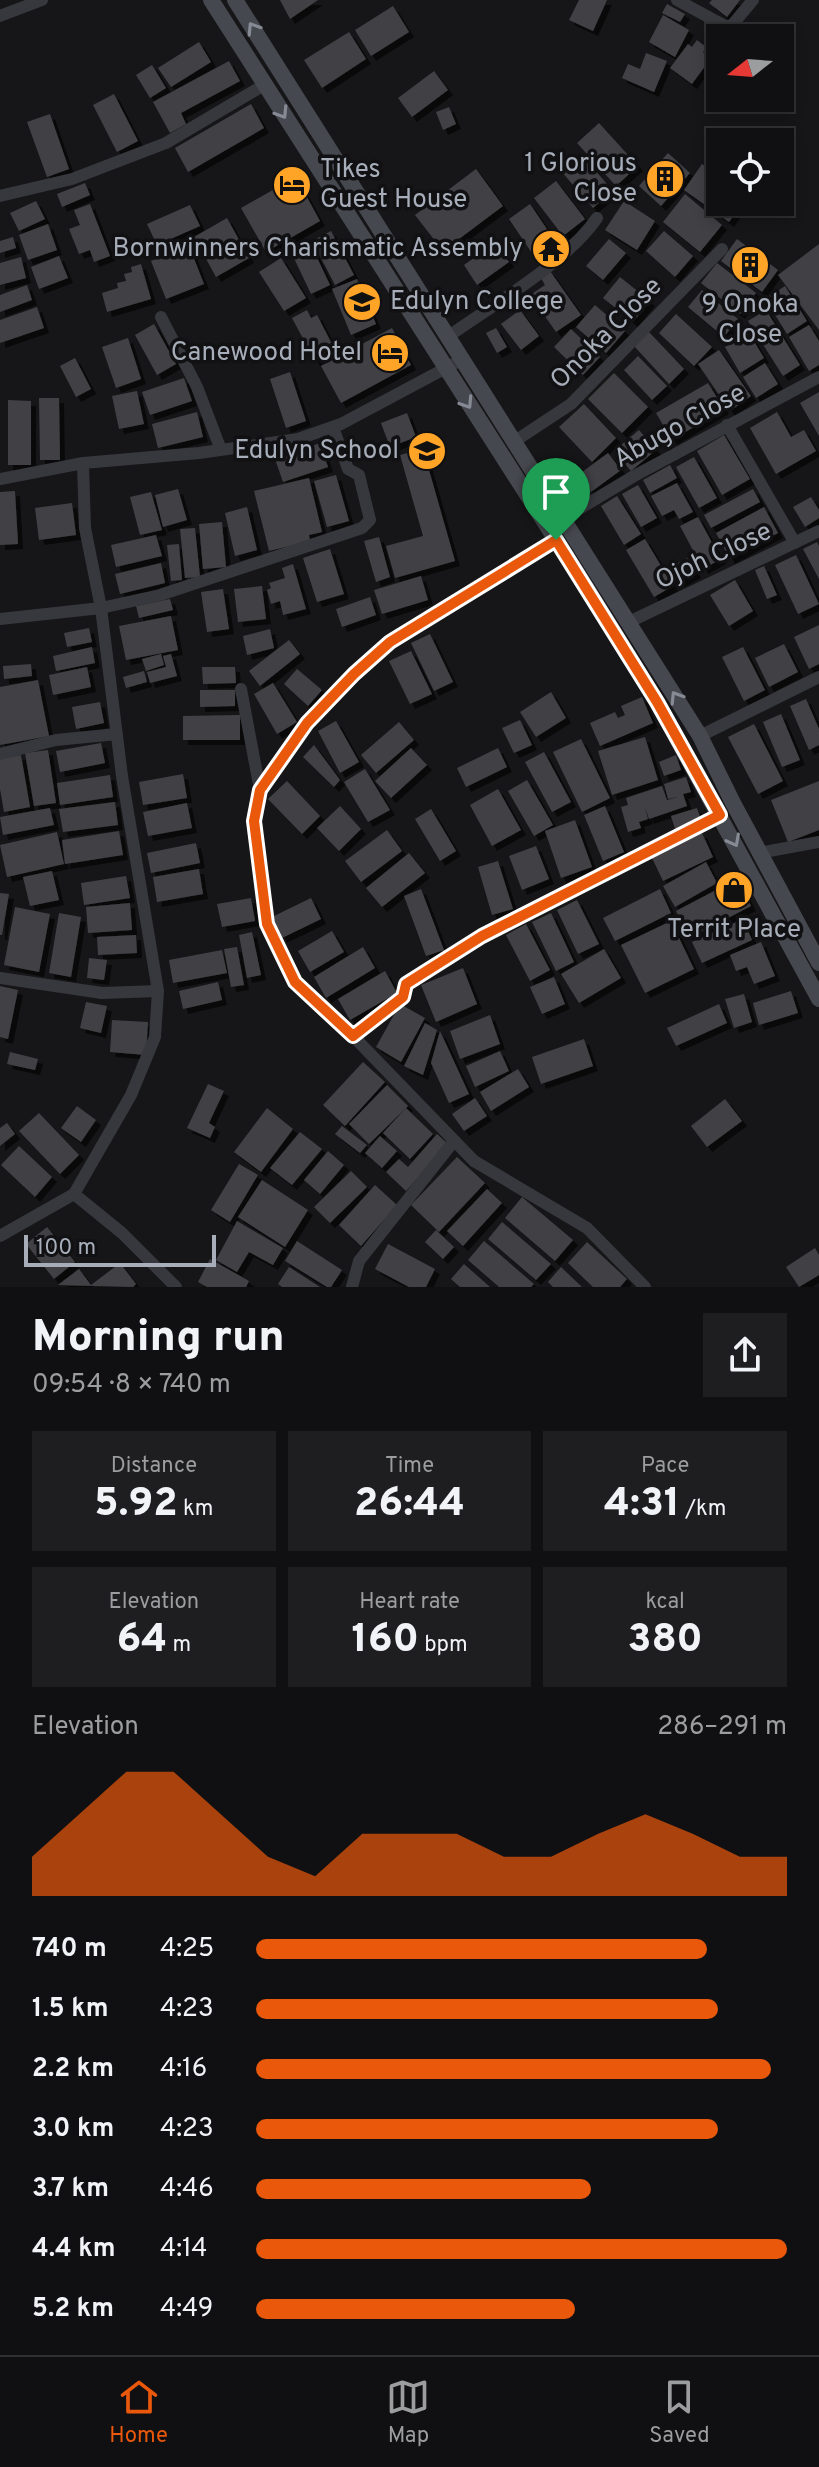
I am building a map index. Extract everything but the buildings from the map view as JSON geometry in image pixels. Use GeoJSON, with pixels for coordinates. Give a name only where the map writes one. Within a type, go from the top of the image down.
{"type":"FeatureCollection","features":[{"type":"Feature","properties":{"kind":"main road"},"geometry":{"type":"LineString","coordinates":[[211,0],[657,702],[819,999]]}},
{"type":"Feature","properties":{"kind":"main road"},"geometry":{"type":"LineString","coordinates":[[235,0],[700,736],[819,963]]}},
{"type":"Feature","properties":{"kind":"street"},"geometry":{"type":"LineString","coordinates":[[0,16],[42,0]]}},
{"type":"Feature","properties":{"kind":"street"},"geometry":{"type":"LineString","coordinates":[[677,0],[727,27],[753,0]]}},
{"type":"Feature","properties":{"kind":"street"},"geometry":{"type":"LineString","coordinates":[[0,196],[72,179],[166,143],[264,85]]}},
{"type":"Feature","properties":{"kind":"street"},"geometry":{"type":"LineString","coordinates":[[449,336],[585,235],[597,218]]}},
{"type":"Feature","properties":{"kind":"street","name":"Onoka Close"},"geometry":{"type":"LineString","coordinates":[[515,441],[571,404],[722,249]]}},
{"type":"Feature","properties":{"kind":"street"},"geometry":{"type":"LineString","coordinates":[[161,317],[197,387],[221,450]]}},
{"type":"Feature","properties":{"kind":"street"},"geometry":{"type":"LineString","coordinates":[[0,479],[83,463],[298,439],[333,427],[461,360]]}},
{"type":"Feature","properties":{"kind":"street","name":"Abugo Close"},"geometry":{"type":"LineString","coordinates":[[564,518],[727,425],[819,377]]}},
{"type":"Feature","properties":{"kind":"street"},"geometry":{"type":"LineString","coordinates":[[727,425],[795,543]]}},
{"type":"Feature","properties":{"kind":"street"},"geometry":{"type":"LineString","coordinates":[[0,619],[101,608],[160,595],[362,528],[370,520],[359,475],[348,469],[333,427]]}},
{"type":"Feature","properties":{"kind":"street"},"geometry":{"type":"LineString","coordinates":[[0,1236],[74,1194],[131,1095],[155,1037],[158,991],[117,734],[101,608],[85,528],[83,463]]}},
{"type":"Feature","properties":{"kind":"street","name":"Ojoh Close"},"geometry":{"type":"LineString","coordinates":[[629,622],[819,531]]}},
{"type":"Feature","properties":{"kind":"street"},"geometry":{"type":"LineString","coordinates":[[260,790],[307,723],[390,642],[556,540]]}},
{"type":"Feature","properties":{"kind":"street"},"geometry":{"type":"LineString","coordinates":[[700,736],[819,677]]}},
{"type":"Feature","properties":{"kind":"street"},"geometry":{"type":"LineString","coordinates":[[241,689],[260,790],[254,821],[267,924],[295,982],[353,1036],[474,1161],[587,1228],[645,1287]]}},
{"type":"Feature","properties":{"kind":"street"},"geometry":{"type":"LineString","coordinates":[[0,754],[56,740],[117,734]]}},
{"type":"Feature","properties":{"kind":"street"},"geometry":{"type":"LineString","coordinates":[[353,1036],[403,997],[406,984],[482,936],[720,815]]}},
{"type":"Feature","properties":{"kind":"street"},"geometry":{"type":"LineString","coordinates":[[759,853],[819,842]]}},
{"type":"Feature","properties":{"kind":"street"},"geometry":{"type":"LineString","coordinates":[[0,978],[102,993],[158,991]]}},
{"type":"Feature","properties":{"kind":"street"},"geometry":{"type":"LineString","coordinates":[[352,1287],[359,1261],[454,1141]]}},
{"type":"Feature","properties":{"kind":"street"},"geometry":{"type":"LineString","coordinates":[[74,1194],[122,1233],[176,1287]]}},
{"type":"Feature","properties":{"kind":"place","name":"1 Glorious Close"},"geometry":{"type":"Point","coordinates":[665,179]}},
{"type":"Feature","properties":{"kind":"place","name":"Tikes Guest House"},"geometry":{"type":"Point","coordinates":[292,185]}},
{"type":"Feature","properties":{"kind":"place","name":"Bornwinners Charismatic Assembly"},"geometry":{"type":"Point","coordinates":[551,249]}},
{"type":"Feature","properties":{"kind":"place","name":"9 Onoka Close"},"geometry":{"type":"Point","coordinates":[750,265]}},
{"type":"Feature","properties":{"kind":"place","name":"Edulyn College"},"geometry":{"type":"Point","coordinates":[362,302]}},
{"type":"Feature","properties":{"kind":"place","name":"Canewood Hotel"},"geometry":{"type":"Point","coordinates":[390,353]}},
{"type":"Feature","properties":{"kind":"place","name":"Edulyn School"},"geometry":{"type":"Point","coordinates":[427,451]}},
{"type":"Feature","properties":{"kind":"place","name":"Territ Place"},"geometry":{"type":"Point","coordinates":[734,890]}},
{"type":"Feature","properties":{"kind":"route"},"geometry":{"type":"LineString","coordinates":[[556,540],[657,702],[720,815],[482,936],[406,984],[403,997],[353,1036],[295,982],[267,924],[254,821],[260,790],[307,723],[390,642],[556,540]]}}]}
